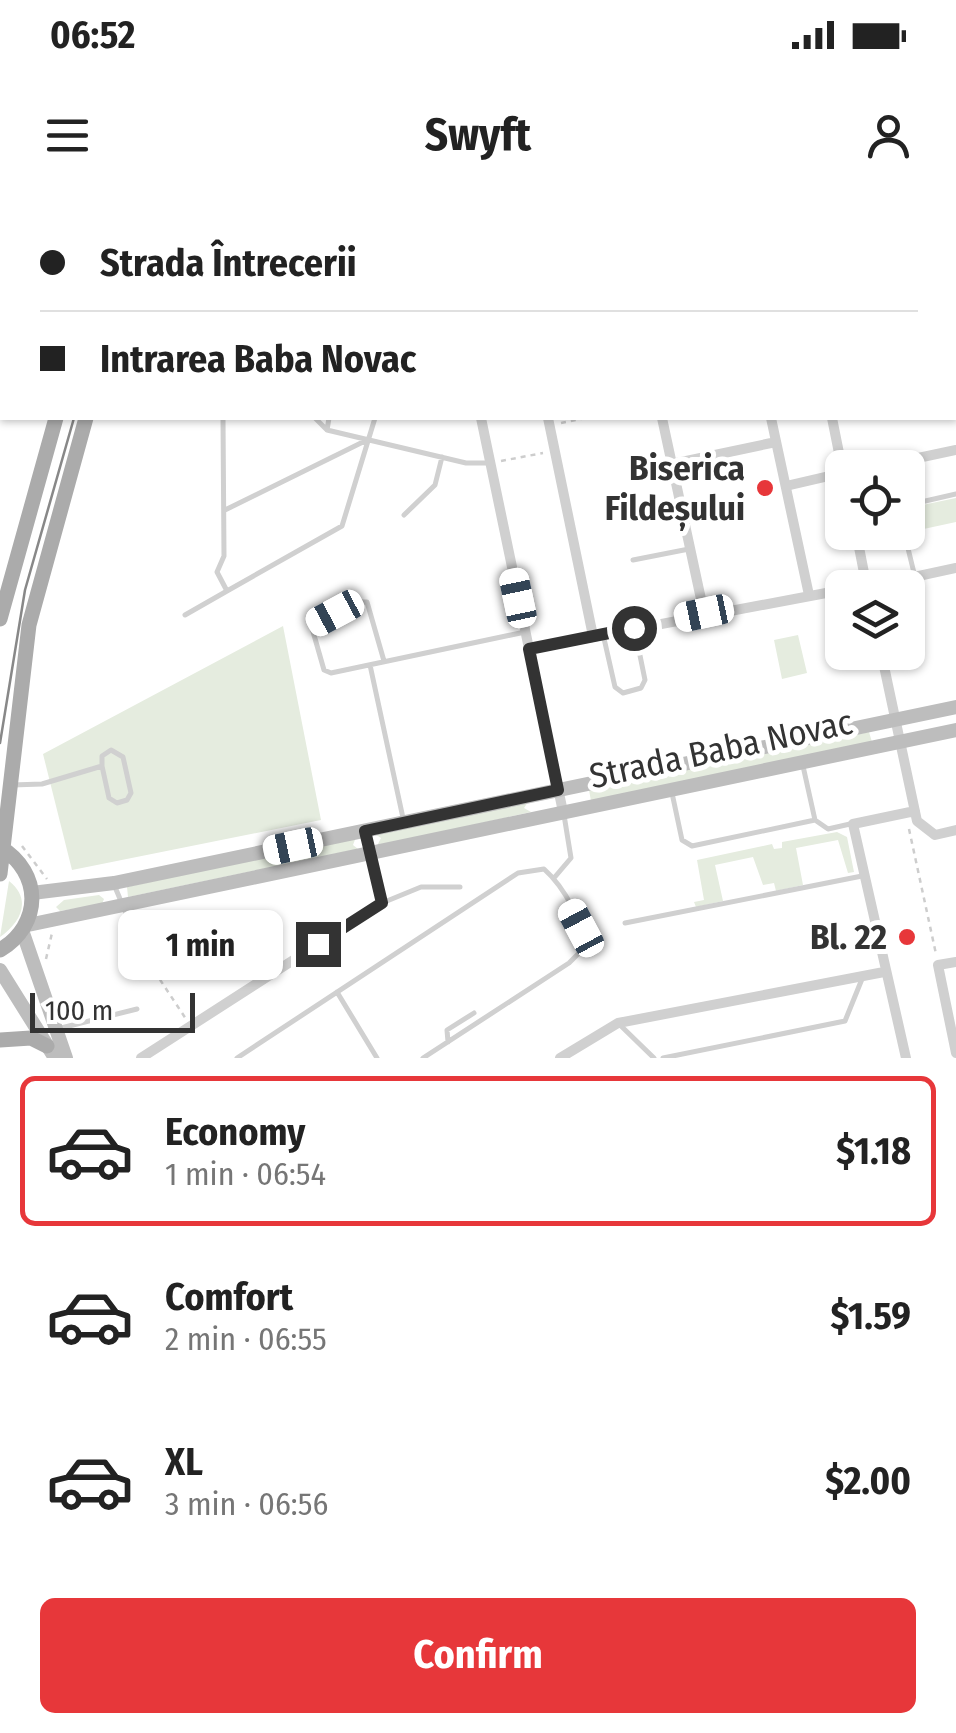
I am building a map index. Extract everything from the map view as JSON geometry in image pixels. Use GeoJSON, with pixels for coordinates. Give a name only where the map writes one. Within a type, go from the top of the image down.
{"type":"FeatureCollection","features":[{"type":"Feature","properties":{"kind":"main road"},"geometry":{"type":"LineString","coordinates":[[0,619],[55,420]]}},
{"type":"Feature","properties":{"kind":"main road"},"geometry":{"type":"LineString","coordinates":[[0,874],[29,625],[85,420]]}},
{"type":"Feature","properties":{"kind":"main road","name":"Strada Baba Novac"},"geometry":{"type":"LineString","coordinates":[[32,893],[51,894],[114,883],[956,707]]}},
{"type":"Feature","properties":{"kind":"main road","name":"Strada Baba Novac"},"geometry":{"type":"LineString","coordinates":[[26,929],[52,920],[956,730]]}},
{"type":"Feature","properties":{"kind":"main road"},"geometry":{"type":"LineString","coordinates":[[2,847],[22,865],[32,893],[26,929],[66,1058]]}},
{"type":"Feature","properties":{"kind":"main road"},"geometry":{"type":"LineString","coordinates":[[0,950],[26,929]]}},
{"type":"Feature","properties":{"kind":"main road"},"geometry":{"type":"LineString","coordinates":[[0,970],[51,1052]]}},
{"type":"Feature","properties":{"kind":"main road"},"geometry":{"type":"LineString","coordinates":[[0,1040],[30,1038],[51,1052]]}},
{"type":"Feature","properties":{"kind":"street"},"geometry":{"type":"LineString","coordinates":[[480,420],[563,812]]}},
{"type":"Feature","properties":{"kind":"street"},"geometry":{"type":"LineString","coordinates":[[662,420],[704,613]]}},
{"type":"Feature","properties":{"kind":"street"},"geometry":{"type":"LineString","coordinates":[[771,420],[809,594]]}},
{"type":"Feature","properties":{"kind":"street"},"geometry":{"type":"LineString","coordinates":[[832,420],[838,450]]}},
{"type":"Feature","properties":{"kind":"street"},"geometry":{"type":"LineString","coordinates":[[549,421],[598,635]]}},
{"type":"Feature","properties":{"kind":"street"},"geometry":{"type":"LineString","coordinates":[[672,464],[776,442]]}},
{"type":"Feature","properties":{"kind":"street"},"geometry":{"type":"LineString","coordinates":[[925,457],[956,450]]}},
{"type":"Feature","properties":{"kind":"street"},"geometry":{"type":"LineString","coordinates":[[786,486],[825,475]]}},
{"type":"Feature","properties":{"kind":"street"},"geometry":{"type":"LineString","coordinates":[[925,575],[956,568]]}},
{"type":"Feature","properties":{"kind":"street"},"geometry":{"type":"LineString","coordinates":[[529,649],[825,592]]}},
{"type":"Feature","properties":{"kind":"street"},"geometry":{"type":"LineString","coordinates":[[885,670],[910,812],[929,833],[956,830]]}},
{"type":"Feature","properties":{"kind":"street"},"geometry":{"type":"LineString","coordinates":[[906,1058],[853,824],[910,812]]}},
{"type":"Feature","properties":{"kind":"street"},"geometry":{"type":"LineString","coordinates":[[142,1058],[382,903],[365,831]]}},
{"type":"Feature","properties":{"kind":"street"},"geometry":{"type":"LineString","coordinates":[[956,962],[938,965],[956,1053]]}},
{"type":"Feature","properties":{"kind":"street"},"geometry":{"type":"LineString","coordinates":[[560,1058],[618,1022],[884,972]]}},
{"type":"Feature","properties":{"kind":"lane"},"geometry":{"type":"LineString","coordinates":[[222,420],[224,556],[217,572],[227,591]]}},
{"type":"Feature","properties":{"kind":"lane"},"geometry":{"type":"LineString","coordinates":[[317,420],[327,430],[442,457],[490,463]]}},
{"type":"Feature","properties":{"kind":"lane"},"geometry":{"type":"LineString","coordinates":[[327,430],[329,420]]}},
{"type":"Feature","properties":{"kind":"lane"},"geometry":{"type":"LineString","coordinates":[[185,614],[342,526],[374,420]]}},
{"type":"Feature","properties":{"kind":"lane"},"geometry":{"type":"LineString","coordinates":[[224,510],[370,438]]}},
{"type":"Feature","properties":{"kind":"lane"},"geometry":{"type":"LineString","coordinates":[[404,515],[435,485],[442,457]]}},
{"type":"Feature","properties":{"kind":"lane"},"geometry":{"type":"LineString","coordinates":[[925,501],[956,494]]}},
{"type":"Feature","properties":{"kind":"lane"},"geometry":{"type":"LineString","coordinates":[[633,560],[690,549]]}},
{"type":"Feature","properties":{"kind":"lane"},"geometry":{"type":"LineString","coordinates":[[384,662],[367,602],[355,602],[312,628],[326,672],[370,665],[525,632]]}},
{"type":"Feature","properties":{"kind":"lane"},"geometry":{"type":"LineString","coordinates":[[598,635],[615,687],[630,692],[641,688],[645,680],[634,628]]}},
{"type":"Feature","properties":{"kind":"lane"},"geometry":{"type":"LineString","coordinates":[[370,665],[404,822]]}},
{"type":"Feature","properties":{"kind":"lane"},"geometry":{"type":"LineString","coordinates":[[105,752],[121,753],[131,793],[127,800],[117,803],[109,798],[102,766],[105,752]]}},
{"type":"Feature","properties":{"kind":"lane"},"geometry":{"type":"LineString","coordinates":[[802,763],[815,820],[828,829],[853,824]]}},
{"type":"Feature","properties":{"kind":"lane"},"geometry":{"type":"LineString","coordinates":[[9,785],[42,784],[102,766]]}},
{"type":"Feature","properties":{"kind":"lane"},"geometry":{"type":"LineString","coordinates":[[671,790],[682,840],[692,846],[815,820]]}},
{"type":"Feature","properties":{"kind":"lane"},"geometry":{"type":"LineString","coordinates":[[554,878],[571,858],[563,812]]}},
{"type":"Feature","properties":{"kind":"lane"},"geometry":{"type":"LineString","coordinates":[[237,1058],[518,874],[539,867],[554,878],[581,928],[582,950],[570,964],[423,1058]]}},
{"type":"Feature","properties":{"kind":"lane"},"geometry":{"type":"LineString","coordinates":[[625,924],[864,876]]}},
{"type":"Feature","properties":{"kind":"lane"},"geometry":{"type":"LineString","coordinates":[[114,883],[145,958]]}},
{"type":"Feature","properties":{"kind":"lane"},"geometry":{"type":"LineString","coordinates":[[382,903],[421,887],[460,887]]}},
{"type":"Feature","properties":{"kind":"lane"},"geometry":{"type":"LineString","coordinates":[[663,1058],[845,1021],[863,977]]}},
{"type":"Feature","properties":{"kind":"lane"},"geometry":{"type":"LineString","coordinates":[[337,992],[377,1058]]}},
{"type":"Feature","properties":{"kind":"lane"},"geometry":{"type":"LineString","coordinates":[[57,1029],[137,1009]]}},
{"type":"Feature","properties":{"kind":"lane"},"geometry":{"type":"LineString","coordinates":[[448,1042],[447,1030],[474,1013]]}},
{"type":"Feature","properties":{"kind":"lane"},"geometry":{"type":"LineString","coordinates":[[618,1022],[654,1058]]}},
{"type":"Feature","properties":{"kind":"path"},"geometry":{"type":"LineString","coordinates":[[490,463],[555,450]]}},
{"type":"Feature","properties":{"kind":"path"},"geometry":{"type":"LineString","coordinates":[[910,812],[938,965]]}},
{"type":"Feature","properties":{"kind":"path"},"geometry":{"type":"LineString","coordinates":[[38,973],[48,954],[52,920]]}},
{"type":"Feature","properties":{"kind":"path"},"geometry":{"type":"LineString","coordinates":[[145,958],[190,1027]]}},
{"type":"Feature","properties":{"kind":"shaded area"},"geometry":{"type":"Polygon","coordinates":[[[956,498],[956,522],[925,529],[925,504],[956,498]]]}},
{"type":"Feature","properties":{"kind":"shaded area"},"geometry":{"type":"Polygon","coordinates":[[[283,626],[321,820],[72,870],[43,754],[283,626]]]}},
{"type":"Feature","properties":{"kind":"shaded area"},"geometry":{"type":"Polygon","coordinates":[[[798,635],[807,673],[782,679],[774,640],[798,635]]]}},
{"type":"Feature","properties":{"kind":"shaded area"},"geometry":{"type":"Polygon","coordinates":[[[869,732],[872,742],[591,801],[589,790],[869,732]]]}},
{"type":"Feature","properties":{"kind":"shaded area"},"geometry":{"type":"Polygon","coordinates":[[[528,802],[524,808],[531,812],[377,846],[381,838],[375,834],[528,802]]]}},
{"type":"Feature","properties":{"kind":"shaded area"},"geometry":{"type":"Polygon","coordinates":[[[837,832],[847,837],[854,872],[848,873],[838,840],[796,848],[803,885],[776,891],[774,883],[763,885],[753,857],[715,865],[723,901],[696,907],[694,902],[704,900],[697,860],[772,844],[774,849],[782,848],[782,842],[837,832]]]}},
{"type":"Feature","properties":{"kind":"shaded area"},"geometry":{"type":"Polygon","coordinates":[[[356,837],[353,845],[358,849],[128,897],[127,887],[356,837]]]}},
{"type":"Feature","properties":{"kind":"shaded area"},"geometry":{"type":"Polygon","coordinates":[[[9,881],[21,896],[21,911],[0,937],[9,881]]]}},
{"type":"Feature","properties":{"kind":"shaded area"},"geometry":{"type":"Polygon","coordinates":[[[99,895],[104,899],[102,904],[60,911],[56,907],[64,900],[99,895]]]}},
{"type":"Feature","properties":{"kind":"tram line"},"geometry":{"type":"LineString","coordinates":[[0,743],[25,590],[73,420]]}},
{"type":"Feature","properties":{"kind":"place","name":"Biserica Fildeșului"},"geometry":{"type":"Point","coordinates":[765,488]}},
{"type":"Feature","properties":{"kind":"place","name":"Bl. 22"},"geometry":{"type":"Point","coordinates":[907,937]}},
{"type":"Feature","properties":{"kind":"route"},"geometry":{"type":"LineString","coordinates":[[318,944],[382,903],[365,831],[558,790],[529,649],[634,628]]}}]}
